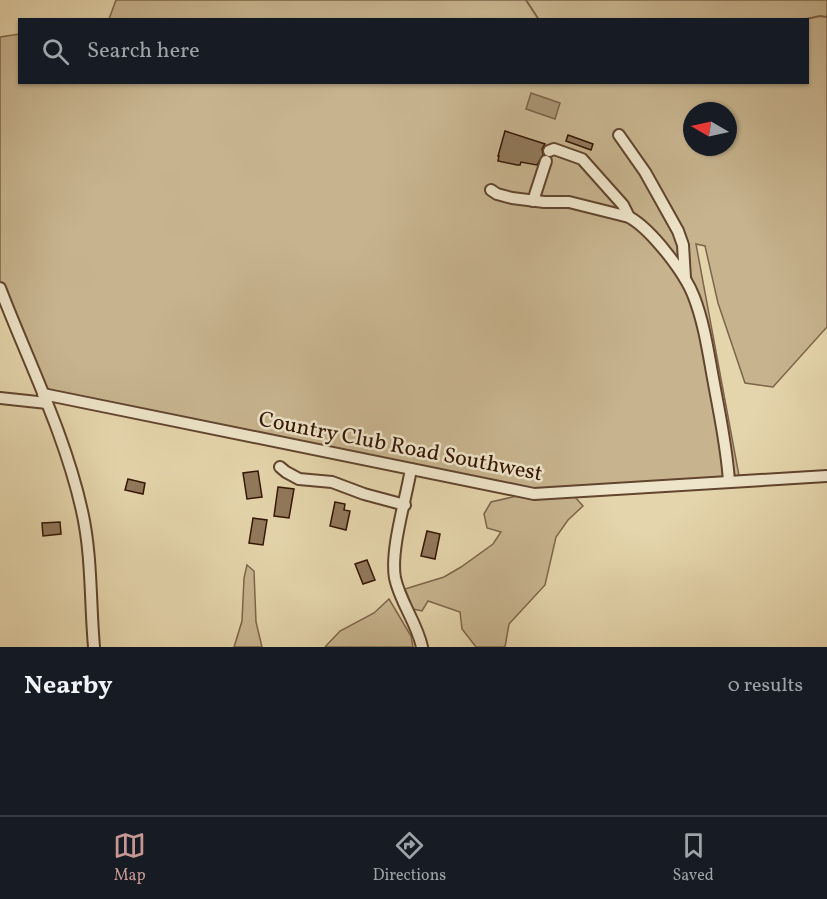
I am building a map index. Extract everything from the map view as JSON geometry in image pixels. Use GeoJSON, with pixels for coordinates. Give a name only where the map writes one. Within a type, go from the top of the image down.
{"type":"FeatureCollection","features":[{"type":"Feature","properties":{"kind":"street"},"geometry":{"type":"LineString","coordinates":[[619,135],[645,172],[678,231],[683,245],[685,278]]}},
{"type":"Feature","properties":{"kind":"street"},"geometry":{"type":"LineString","coordinates":[[533,201],[548,156],[554,148],[582,159],[623,205],[629,217]]}},
{"type":"Feature","properties":{"kind":"street"},"geometry":{"type":"LineString","coordinates":[[491,190],[512,198],[569,202],[629,217],[637,221],[649,234],[685,278],[699,312],[720,416],[729,482]]}},
{"type":"Feature","properties":{"kind":"street"},"geometry":{"type":"LineString","coordinates":[[1,294],[45,398],[71,468],[83,514],[94,647]]}},
{"type":"Feature","properties":{"kind":"street","name":"Country Club Road Southwest"},"geometry":{"type":"LineString","coordinates":[[0,398],[45,398],[534,494],[827,476]]}},
{"type":"Feature","properties":{"kind":"street"},"geometry":{"type":"LineString","coordinates":[[280,467],[292,477],[332,482],[364,494],[405,505]]}},
{"type":"Feature","properties":{"kind":"street"},"geometry":{"type":"LineString","coordinates":[[411,469],[395,558],[395,580],[422,647]]}},
{"type":"Feature","properties":{"kind":"shaded area"},"geometry":{"type":"Polygon","coordinates":[[[116,0],[827,0],[827,327],[773,387],[745,383],[718,303],[705,246],[696,244],[740,481],[534,494],[43,394],[0,288],[0,37],[18,34],[18,84],[809,84],[809,18],[109,18],[116,0]]]}},
{"type":"Feature","properties":{"kind":"shaded area"},"geometry":{"type":"Polygon","coordinates":[[[531,93],[560,103],[555,119],[526,109],[531,93]]]}},
{"type":"Feature","properties":{"kind":"shaded area"},"geometry":{"type":"Polygon","coordinates":[[[517,496],[575,497],[583,506],[568,520],[556,537],[545,585],[509,624],[505,647],[476,647],[462,629],[460,612],[428,601],[422,611],[413,609],[405,589],[444,577],[493,544],[501,532],[487,528],[484,514],[491,502],[517,496]]]}},
{"type":"Feature","properties":{"kind":"shaded area"},"geometry":{"type":"Polygon","coordinates":[[[247,565],[254,571],[256,622],[262,647],[234,647],[242,621],[244,578],[247,565]]]}},
{"type":"Feature","properties":{"kind":"shaded area"},"geometry":{"type":"Polygon","coordinates":[[[389,599],[411,636],[413,647],[325,647],[340,631],[374,613],[389,599]]]}},
{"type":"Feature","properties":{"kind":"building"},"geometry":{"type":"Polygon","coordinates":[[[505,131],[545,144],[542,149],[543,155],[537,165],[521,162],[517,165],[498,161],[505,131]]]}},
{"type":"Feature","properties":{"kind":"building"},"geometry":{"type":"Polygon","coordinates":[[[568,135],[593,144],[591,150],[566,141],[568,135]]]}},
{"type":"Feature","properties":{"kind":"building"},"geometry":{"type":"Polygon","coordinates":[[[258,471],[262,497],[247,499],[243,473],[258,471]]]}},
{"type":"Feature","properties":{"kind":"building"},"geometry":{"type":"Polygon","coordinates":[[[128,479],[145,483],[143,494],[125,490],[128,479]]]}},
{"type":"Feature","properties":{"kind":"building"},"geometry":{"type":"Polygon","coordinates":[[[278,487],[294,489],[289,518],[274,516],[278,487]]]}},
{"type":"Feature","properties":{"kind":"building"},"geometry":{"type":"Polygon","coordinates":[[[335,502],[345,504],[344,510],[350,511],[346,530],[330,526],[335,502]]]}},
{"type":"Feature","properties":{"kind":"building"},"geometry":{"type":"Polygon","coordinates":[[[253,518],[267,520],[263,545],[249,543],[253,518]]]}},
{"type":"Feature","properties":{"kind":"building"},"geometry":{"type":"Polygon","coordinates":[[[60,522],[61,534],[43,536],[42,523],[60,522]]]}},
{"type":"Feature","properties":{"kind":"building"},"geometry":{"type":"Polygon","coordinates":[[[427,531],[440,534],[435,559],[421,556],[427,531]]]}},
{"type":"Feature","properties":{"kind":"building"},"geometry":{"type":"Polygon","coordinates":[[[367,560],[375,580],[363,584],[355,564],[367,560]]]}},
{"type":"Feature","properties":{"kind":"waterway"},"geometry":{"type":"LineString","coordinates":[[526,0],[538,18]]}},
{"type":"Feature","properties":{"kind":"waterway"},"geometry":{"type":"LineString","coordinates":[[809,18],[827,17]]}}]}
